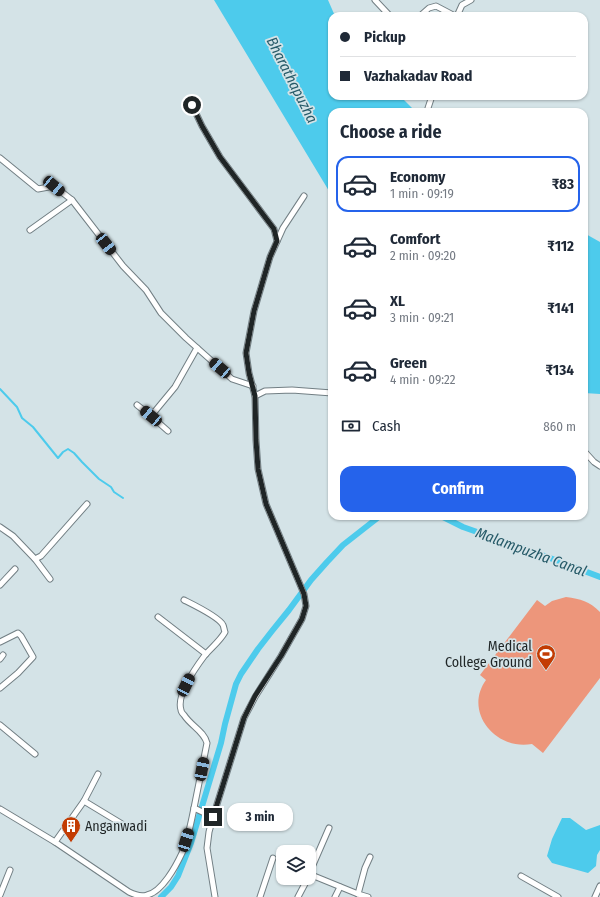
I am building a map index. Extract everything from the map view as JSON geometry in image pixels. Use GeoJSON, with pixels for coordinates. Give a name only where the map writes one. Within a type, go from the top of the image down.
{"type":"FeatureCollection","features":[{"type":"Feature","properties":{"kind":"street"},"geometry":{"type":"LineString","coordinates":[[375,0],[386,12]]}},
{"type":"Feature","properties":{"kind":"street"},"geometry":{"type":"LineString","coordinates":[[458,12],[462,5],[471,0]]}},
{"type":"Feature","properties":{"kind":"street"},"geometry":{"type":"LineString","coordinates":[[424,12],[429,8],[436,6],[448,12]]}},
{"type":"Feature","properties":{"kind":"street"},"geometry":{"type":"LineString","coordinates":[[428,108],[431,100]]}},
{"type":"Feature","properties":{"kind":"street"},"geometry":{"type":"LineString","coordinates":[[192,105],[220,157],[274,229],[277,241]]}},
{"type":"Feature","properties":{"kind":"street"},"geometry":{"type":"LineString","coordinates":[[0,158],[38,189],[54,186],[72,200],[124,266],[146,290],[161,313],[232,379],[253,386]]}},
{"type":"Feature","properties":{"kind":"street"},"geometry":{"type":"LineString","coordinates":[[217,896],[207,848],[213,817],[244,718],[255,696],[281,656],[302,619],[306,606],[304,594],[266,504],[258,469],[255,396],[246,353],[254,311],[270,257],[283,228],[304,196]]}},
{"type":"Feature","properties":{"kind":"street"},"geometry":{"type":"LineString","coordinates":[[30,230],[72,200]]}},
{"type":"Feature","properties":{"kind":"street"},"geometry":{"type":"LineString","coordinates":[[151,416],[175,387],[197,348]]}},
{"type":"Feature","properties":{"kind":"street"},"geometry":{"type":"LineString","coordinates":[[255,396],[266,392],[292,390],[328,393]]}},
{"type":"Feature","properties":{"kind":"street"},"geometry":{"type":"LineString","coordinates":[[137,405],[168,431]]}},
{"type":"Feature","properties":{"kind":"street"},"geometry":{"type":"LineString","coordinates":[[588,455],[600,466]]}},
{"type":"Feature","properties":{"kind":"street"},"geometry":{"type":"LineString","coordinates":[[35,559],[41,556],[88,504]]}},
{"type":"Feature","properties":{"kind":"street"},"geometry":{"type":"LineString","coordinates":[[0,527],[13,536],[35,559],[50,579]]}},
{"type":"Feature","properties":{"kind":"street"},"geometry":{"type":"LineString","coordinates":[[0,585],[15,569]]}},
{"type":"Feature","properties":{"kind":"street"},"geometry":{"type":"LineString","coordinates":[[0,809],[55,842],[133,894],[137,896],[145,896],[156,891],[170,873],[182,852],[190,827],[207,743],[202,732],[188,721],[181,710],[181,698],[190,677],[206,654],[221,639],[225,632],[223,625],[207,612],[184,600]]}},
{"type":"Feature","properties":{"kind":"street"},"geometry":{"type":"LineString","coordinates":[[158,617],[206,654]]}},
{"type":"Feature","properties":{"kind":"street"},"geometry":{"type":"LineString","coordinates":[[0,642],[18,634],[21,636],[34,656],[18,673],[0,688]]}},
{"type":"Feature","properties":{"kind":"street"},"geometry":{"type":"LineString","coordinates":[[0,725],[35,754]]}},
{"type":"Feature","properties":{"kind":"street"},"geometry":{"type":"LineString","coordinates":[[55,842],[84,801],[98,774]]}},
{"type":"Feature","properties":{"kind":"street"},"geometry":{"type":"LineString","coordinates":[[84,801],[122,824]]}},
{"type":"Feature","properties":{"kind":"street"},"geometry":{"type":"LineString","coordinates":[[194,808],[213,817]]}},
{"type":"Feature","properties":{"kind":"street"},"geometry":{"type":"LineString","coordinates":[[316,859],[329,828]]}},
{"type":"Feature","properties":{"kind":"street"},"geometry":{"type":"LineString","coordinates":[[358,894],[365,868],[370,857]]}},
{"type":"Feature","properties":{"kind":"street"},"geometry":{"type":"LineString","coordinates":[[260,897],[273,858]]}},
{"type":"Feature","properties":{"kind":"street"},"geometry":{"type":"LineString","coordinates":[[0,895],[10,870]]}},
{"type":"Feature","properties":{"kind":"street"},"geometry":{"type":"LineString","coordinates":[[521,876],[558,897]]}},
{"type":"Feature","properties":{"kind":"street"},"geometry":{"type":"LineString","coordinates":[[316,878],[368,897]]}},
{"type":"Feature","properties":{"kind":"street"},"geometry":{"type":"LineString","coordinates":[[298,897],[304,885]]}},
{"type":"Feature","properties":{"kind":"street"},"geometry":{"type":"LineString","coordinates":[[595,897],[600,886]]}},
{"type":"Feature","properties":{"kind":"street"},"geometry":{"type":"LineString","coordinates":[[335,897],[340,887]]}},
{"type":"Feature","properties":{"kind":"shaded area"},"geometry":{"type":"Polygon","coordinates":[[[566,597],[584,601],[592,605],[600,612],[600,678],[543,753],[532,744],[519,745],[506,741],[487,727],[481,716],[478,704],[480,692],[486,680],[480,675],[537,600],[545,606],[552,601],[566,597]]]}},
{"type":"Feature","properties":{"kind":"water","name":"Bharathapuzha"},"geometry":{"type":"Polygon","coordinates":[[[214,0],[328,0],[333,12],[328,12],[328,100],[404,100],[412,108],[328,108],[328,189],[214,0]]]}},
{"type":"Feature","properties":{"kind":"water"},"geometry":{"type":"Polygon","coordinates":[[[588,235],[600,242],[600,394],[588,393],[588,235]]]}},
{"type":"Feature","properties":{"kind":"water"},"geometry":{"type":"Polygon","coordinates":[[[562,818],[570,818],[586,830],[600,825],[600,850],[597,855],[596,866],[588,873],[552,863],[547,856],[552,839],[562,818]]]}},
{"type":"Feature","properties":{"kind":"waterway"},"geometry":{"type":"LineString","coordinates":[[0,389],[17,407],[22,418],[33,427],[58,458],[68,449],[74,453],[99,479],[123,498]]}},
{"type":"Feature","properties":{"kind":"waterway","name":"Malampuzha Canal"},"geometry":{"type":"LineString","coordinates":[[161,897],[171,887],[178,876],[191,843],[221,743],[236,684],[241,674],[258,649],[311,580],[343,545],[375,520]]}},
{"type":"Feature","properties":{"kind":"waterway","name":"Malampuzha Canal"},"geometry":{"type":"LineString","coordinates":[[449,520],[463,527],[600,577]]}},
{"type":"Feature","properties":{"kind":"place","name":"Medical College Ground"},"geometry":{"type":"Point","coordinates":[546,671]}},
{"type":"Feature","properties":{"kind":"place","name":"Anganwadi"},"geometry":{"type":"Point","coordinates":[71,843]}},
{"type":"Feature","properties":{"kind":"route"},"geometry":{"type":"LineString","coordinates":[[192,105],[220,157],[274,229],[277,241],[270,257],[254,311],[246,353],[255,396],[258,469],[266,504],[304,594],[306,606],[302,619],[281,656],[255,696],[244,718],[213,817]]}}]}
